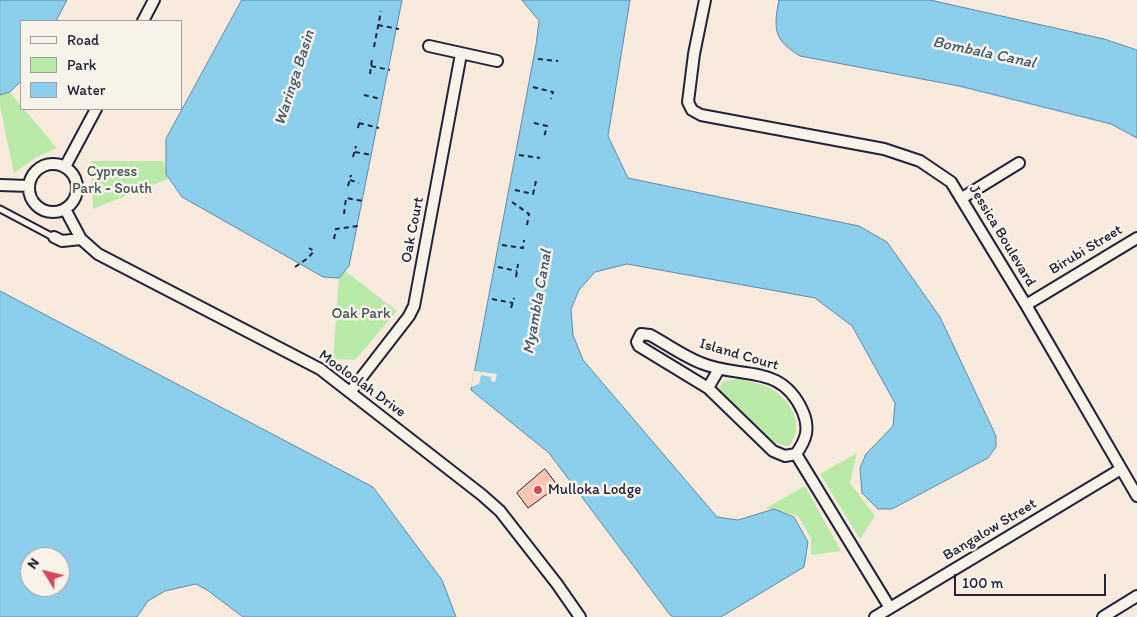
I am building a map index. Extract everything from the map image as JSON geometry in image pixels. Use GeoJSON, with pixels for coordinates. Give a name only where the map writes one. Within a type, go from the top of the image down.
{"type":"FeatureCollection","features":[{"type":"Feature","properties":{"kind":"street"},"geometry":{"type":"LineString","coordinates":[[143,20],[154,0]]}},
{"type":"Feature","properties":{"kind":"street","name":"Jessica Boulevard"},"geometry":{"type":"LineString","coordinates":[[705,0],[694,54],[688,102],[692,110],[701,115],[884,149],[920,161],[951,182],[1026,305],[1137,496]]}},
{"type":"Feature","properties":{"kind":"street"},"geometry":{"type":"LineString","coordinates":[[429,46],[497,61]]}},
{"type":"Feature","properties":{"kind":"street","name":"Oak Court"},"geometry":{"type":"LineString","coordinates":[[351,391],[409,316],[414,306],[461,54]]}},
{"type":"Feature","properties":{"kind":"street"},"geometry":{"type":"LineString","coordinates":[[66,165],[95,110]]}},
{"type":"Feature","properties":{"kind":"street"},"geometry":{"type":"LineString","coordinates":[[51,163],[66,165],[73,173],[78,189],[76,197],[64,210],[56,212],[40,208],[33,202],[29,186],[36,171],[42,166],[51,163]]}},
{"type":"Feature","properties":{"kind":"street"},"geometry":{"type":"LineString","coordinates":[[962,198],[1019,163]]}},
{"type":"Feature","properties":{"kind":"street"},"geometry":{"type":"LineString","coordinates":[[0,185],[29,186]]}},
{"type":"Feature","properties":{"kind":"street","name":"Mooloolah Drive"},"geometry":{"type":"LineString","coordinates":[[64,210],[81,239],[98,254],[320,369],[351,391],[500,511],[558,584],[580,617]]}},
{"type":"Feature","properties":{"kind":"street"},"geometry":{"type":"LineString","coordinates":[[54,237],[62,241],[81,239]]}},
{"type":"Feature","properties":{"kind":"street","name":"Birubi Street"},"geometry":{"type":"LineString","coordinates":[[1026,305],[1137,238]]}},
{"type":"Feature","properties":{"kind":"street","name":"Island Court"},"geometry":{"type":"LineString","coordinates":[[642,334],[647,334],[700,363],[718,369],[773,378],[795,396],[806,422],[805,442],[796,454],[785,456],[764,445],[708,388],[639,346],[637,342],[642,334]]}},
{"type":"Feature","properties":{"kind":"street"},"geometry":{"type":"LineString","coordinates":[[708,388],[718,369]]}},
{"type":"Feature","properties":{"kind":"street"},"geometry":{"type":"LineString","coordinates":[[796,454],[890,608]]}},
{"type":"Feature","properties":{"kind":"street","name":"Bangalow Street"},"geometry":{"type":"LineString","coordinates":[[875,617],[1121,469]]}},
{"type":"Feature","properties":{"kind":"street"},"geometry":{"type":"LineString","coordinates":[[1103,617],[1137,596]]}},
{"type":"Feature","properties":{"kind":"lane"},"geometry":{"type":"LineString","coordinates":[[0,209],[54,237]]}},
{"type":"Feature","properties":{"kind":"path"},"geometry":{"type":"LineString","coordinates":[[374,47],[381,11]]}},
{"type":"Feature","properties":{"kind":"path"},"geometry":{"type":"LineString","coordinates":[[378,24],[399,29]]}},
{"type":"Feature","properties":{"kind":"path"},"geometry":{"type":"LineString","coordinates":[[370,74],[372,59]]}},
{"type":"Feature","properties":{"kind":"path"},"geometry":{"type":"LineString","coordinates":[[538,59],[558,61]]}},
{"type":"Feature","properties":{"kind":"path"},"geometry":{"type":"LineString","coordinates":[[371,66],[390,70]]}},
{"type":"Feature","properties":{"kind":"path"},"geometry":{"type":"LineString","coordinates":[[533,88],[553,92],[551,99]]}},
{"type":"Feature","properties":{"kind":"path"},"geometry":{"type":"LineString","coordinates":[[364,96],[380,99]]}},
{"type":"Feature","properties":{"kind":"path"},"geometry":{"type":"LineString","coordinates":[[358,128],[360,119]]}},
{"type":"Feature","properties":{"kind":"path"},"geometry":{"type":"LineString","coordinates":[[359,123],[379,128]]}},
{"type":"Feature","properties":{"kind":"path"},"geometry":{"type":"LineString","coordinates":[[534,123],[547,126],[544,138]]}},
{"type":"Feature","properties":{"kind":"path"},"geometry":{"type":"LineString","coordinates":[[353,157],[356,146]]}},
{"type":"Feature","properties":{"kind":"path"},"geometry":{"type":"LineString","coordinates":[[355,152],[372,156]]}},
{"type":"Feature","properties":{"kind":"path"},"geometry":{"type":"LineString","coordinates":[[519,155],[540,158]]}},
{"type":"Feature","properties":{"kind":"path"},"geometry":{"type":"LineString","coordinates":[[348,186],[351,175]]}},
{"type":"Feature","properties":{"kind":"path"},"geometry":{"type":"LineString","coordinates":[[350,180],[359,182]]}},
{"type":"Feature","properties":{"kind":"path"},"geometry":{"type":"LineString","coordinates":[[515,190],[534,194],[536,181]]}},
{"type":"Feature","properties":{"kind":"path"},"geometry":{"type":"LineString","coordinates":[[344,214],[346,198],[363,201]]}},
{"type":"Feature","properties":{"kind":"path"},"geometry":{"type":"LineString","coordinates":[[512,202],[529,214],[527,225]]}},
{"type":"Feature","properties":{"kind":"path"},"geometry":{"type":"LineString","coordinates":[[334,239],[336,229],[358,226]]}},
{"type":"Feature","properties":{"kind":"path"},"geometry":{"type":"LineString","coordinates":[[502,245],[523,248],[524,240]]}},
{"type":"Feature","properties":{"kind":"path"},"geometry":{"type":"LineString","coordinates":[[295,267],[314,251],[310,248]]}},
{"type":"Feature","properties":{"kind":"path"},"geometry":{"type":"LineString","coordinates":[[516,277],[518,264]]}},
{"type":"Feature","properties":{"kind":"path"},"geometry":{"type":"LineString","coordinates":[[498,267],[517,271]]}},
{"type":"Feature","properties":{"kind":"path"},"geometry":{"type":"LineString","coordinates":[[511,308],[514,298]]}},
{"type":"Feature","properties":{"kind":"path"},"geometry":{"type":"LineString","coordinates":[[492,299],[512,303]]}},
{"type":"Feature","properties":{"kind":"green space"},"geometry":{"type":"Polygon","coordinates":[[[10,92],[20,105],[20,110],[25,110],[57,148],[35,158],[14,173],[0,106],[0,95],[10,92]]]}},
{"type":"Feature","properties":{"kind":"green space","name":"Cypress Park - South"},"geometry":{"type":"Polygon","coordinates":[[[91,161],[164,161],[168,179],[93,209],[91,161]]]}},
{"type":"Feature","properties":{"kind":"green space","name":"Oak Park"},"geometry":{"type":"Polygon","coordinates":[[[345,271],[397,311],[355,360],[333,359],[339,278],[345,271]]]}},
{"type":"Feature","properties":{"kind":"green space"},"geometry":{"type":"Polygon","coordinates":[[[739,379],[766,386],[782,397],[788,404],[796,420],[794,438],[789,446],[781,445],[772,440],[750,424],[719,388],[723,381],[739,379]]]}},
{"type":"Feature","properties":{"kind":"green space"},"geometry":{"type":"Polygon","coordinates":[[[857,453],[850,483],[875,516],[860,539],[820,474],[857,453]]]}},
{"type":"Feature","properties":{"kind":"green space"},"geometry":{"type":"Polygon","coordinates":[[[805,486],[841,551],[811,555],[811,538],[798,516],[766,508],[805,486]]]}},
{"type":"Feature","properties":{"kind":"water"},"geometry":{"type":"Polygon","coordinates":[[[0,0],[67,0],[57,20],[20,20],[20,82],[10,92],[0,95],[0,0]]]}},
{"type":"Feature","properties":{"kind":"water","name":"Waringa Basin"},"geometry":{"type":"Polygon","coordinates":[[[242,0],[402,0],[349,266],[339,278],[323,277],[182,197],[166,174],[166,139],[242,0]]]}},
{"type":"Feature","properties":{"kind":"water","name":"Myambla Canal"},"geometry":{"type":"Polygon","coordinates":[[[522,0],[630,0],[608,136],[628,178],[859,226],[887,242],[940,317],[996,436],[996,447],[988,458],[892,509],[878,509],[862,493],[860,468],[866,454],[893,426],[895,403],[852,326],[815,298],[627,264],[595,272],[579,290],[571,309],[573,335],[583,360],[717,517],[738,520],[774,509],[794,517],[808,542],[804,567],[721,617],[673,617],[670,615],[549,453],[471,390],[536,45],[539,21],[522,0]]]}},
{"type":"Feature","properties":{"kind":"water","name":"Bombala Canal"},"geometry":{"type":"Polygon","coordinates":[[[779,0],[930,0],[1104,39],[1137,50],[1137,138],[1111,124],[959,86],[800,56],[780,39],[776,27],[779,0]]]}},
{"type":"Feature","properties":{"kind":"water"},"geometry":{"type":"Polygon","coordinates":[[[0,291],[373,487],[442,580],[456,617],[243,617],[196,584],[165,591],[148,601],[137,617],[0,617],[0,291]]]}},
{"type":"Feature","properties":{"kind":"pier"},"geometry":{"type":"Polygon","coordinates":[[[474,371],[497,374],[495,382],[491,381],[491,377],[481,375],[479,384],[471,387],[474,371]]]}},
{"type":"Feature","properties":{"kind":"building","name":"Mulloka Lodge"},"geometry":{"type":"Polygon","coordinates":[[[545,469],[558,486],[528,508],[517,493],[545,469]]]}},
{"type":"Feature","properties":{"kind":"place","name":"Mulloka Lodge"},"geometry":{"type":"Point","coordinates":[538,490]}}]}
